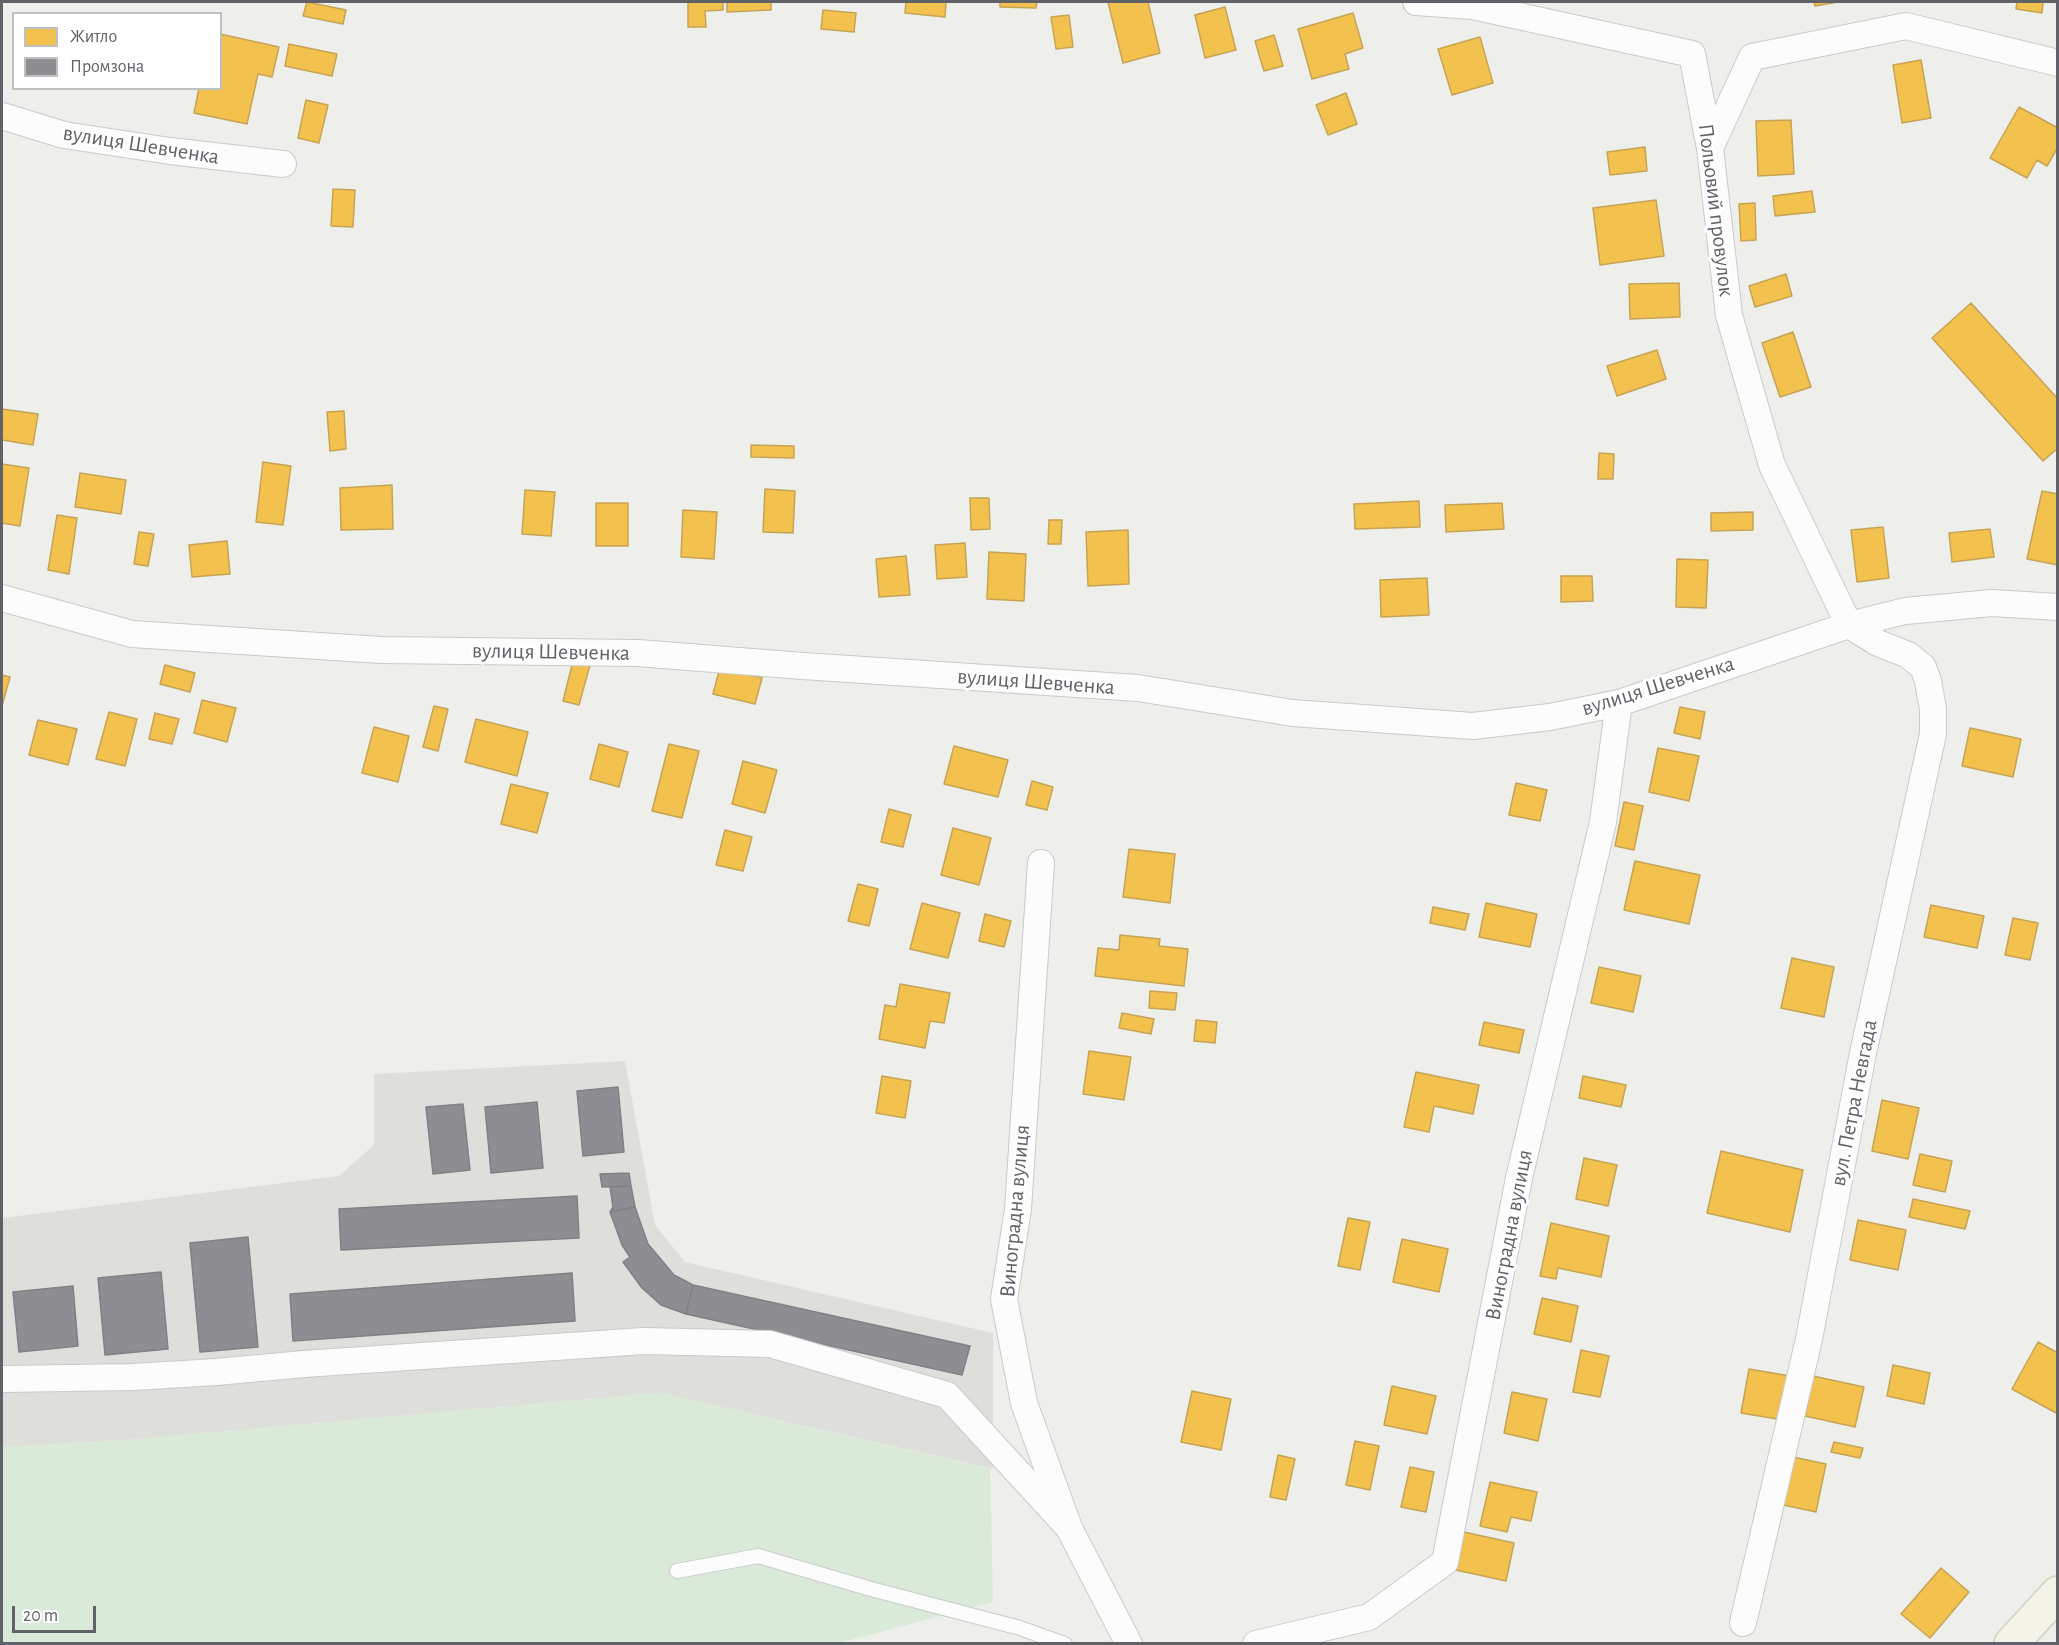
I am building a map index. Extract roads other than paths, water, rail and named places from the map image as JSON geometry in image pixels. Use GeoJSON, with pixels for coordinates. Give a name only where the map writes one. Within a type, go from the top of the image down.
{"type":"FeatureCollection","features":[{"type":"Feature","properties":{"kind":"main road"},"geometry":{"type":"LineString","coordinates":[[2011,1644],[2058,1593]]}},
{"type":"Feature","properties":{"kind":"street","name":"Польовий провулок"},"geometry":{"type":"LineString","coordinates":[[1416,2],[1473,6],[1692,54],[1710,148],[1729,315],[1772,465],[1849,625]]}},
{"type":"Feature","properties":{"kind":"street"},"geometry":{"type":"LineString","coordinates":[[1710,148],[1752,57],[1906,26],[2058,63]]}},
{"type":"Feature","properties":{"kind":"street","name":"вулиця Шевченка"},"geometry":{"type":"LineString","coordinates":[[2,116],[64,135],[170,151],[283,164]]}},
{"type":"Feature","properties":{"kind":"street","name":"вулиця Шевченка"},"geometry":{"type":"LineString","coordinates":[[2,598],[132,634],[381,650],[639,653],[1138,688],[1293,713],[1473,726],[1550,717],[1619,703],[1849,625],[1905,611],[1992,603],[2058,607]]}},
{"type":"Feature","properties":{"kind":"street","name":"вул. Петра Невгада"},"geometry":{"type":"LineString","coordinates":[[1743,1623],[1809,1340],[1863,1053],[1933,734],[1933,709],[1923,667],[1908,655],[1878,643],[1849,625]]}},
{"type":"Feature","properties":{"kind":"street","name":"Виноградна вулиця"},"geometry":{"type":"LineString","coordinates":[[1256,1644],[1369,1617],[1445,1562],[1520,1178],[1602,822],[1619,703]]}},
{"type":"Feature","properties":{"kind":"street","name":"Виноградна вулиця"},"geometry":{"type":"LineString","coordinates":[[1041,863],[1018,1209],[1004,1299],[1024,1403],[1069,1528],[1129,1644]]}},
{"type":"Feature","properties":{"kind":"street"},"geometry":{"type":"LineString","coordinates":[[2,1379],[181,1374],[644,1341],[770,1344],[947,1395],[1069,1528]]}},
{"type":"Feature","properties":{"kind":"lane"},"geometry":{"type":"LineString","coordinates":[[677,1570],[758,1556],[871,1589],[1020,1628],[1065,1644]]}}]}
